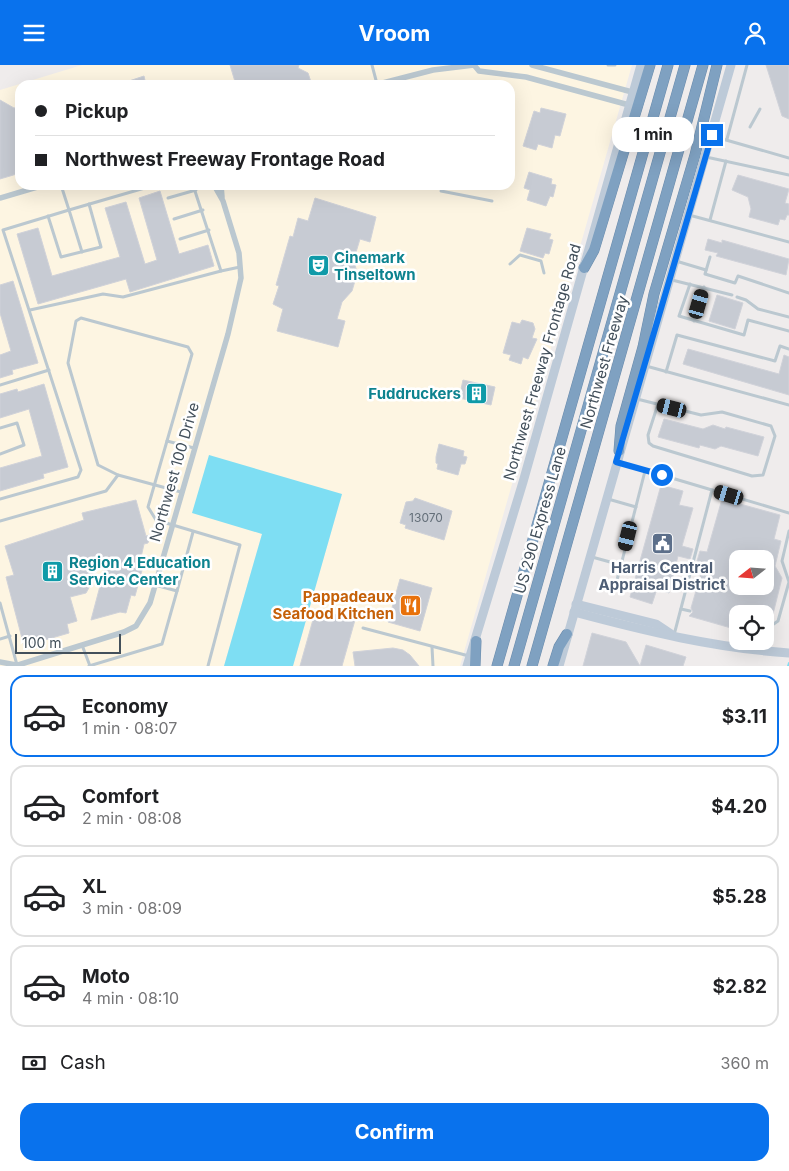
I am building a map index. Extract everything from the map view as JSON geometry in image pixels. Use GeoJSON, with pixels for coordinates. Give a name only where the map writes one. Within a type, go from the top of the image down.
{"type":"FeatureCollection","features":[{"type":"Feature","properties":{"kind":"highway"},"geometry":{"type":"LineString","coordinates":[[584,268],[594,250],[650,65]]}},
{"type":"Feature","properties":{"kind":"highway","name":"Northwest Freeway"},"geometry":{"type":"LineString","coordinates":[[497,666],[668,65]]}},
{"type":"Feature","properties":{"kind":"highway","name":"US 290 Express Lane"},"geometry":{"type":"LineString","coordinates":[[514,666],[685,65]]}},
{"type":"Feature","properties":{"kind":"highway","name":"Northwest Freeway"},"geometry":{"type":"LineString","coordinates":[[532,666],[703,65]]}},
{"type":"Feature","properties":{"kind":"highway"},"geometry":{"type":"LineString","coordinates":[[619,451],[622,427],[643,347],[654,294],[695,155],[717,65]]}},
{"type":"Feature","properties":{"kind":"highway"},"geometry":{"type":"LineString","coordinates":[[553,666],[559,647],[567,634]]}},
{"type":"Feature","properties":{"kind":"highway"},"geometry":{"type":"LineString","coordinates":[[475,666],[476,641]]}},
{"type":"Feature","properties":{"kind":"main road","name":"Northwest Freeway Frontage Road"},"geometry":{"type":"LineString","coordinates":[[467,666],[476,641],[584,268],[641,65]]}},
{"type":"Feature","properties":{"kind":"main road"},"geometry":{"type":"LineString","coordinates":[[559,666],[731,65]]}},
{"type":"Feature","properties":{"kind":"main road"},"geometry":{"type":"LineString","coordinates":[[575,608],[652,633],[673,635],[702,642],[729,644]]}},
{"type":"Feature","properties":{"kind":"main road"},"geometry":{"type":"LineString","coordinates":[[774,649],[789,653]]}},
{"type":"Feature","properties":{"kind":"street"},"geometry":{"type":"LineString","coordinates":[[394,80],[442,67],[474,65],[479,71],[543,81],[629,105]]}},
{"type":"Feature","properties":{"kind":"street"},"geometry":{"type":"LineString","coordinates":[[532,65],[632,92]]}},
{"type":"Feature","properties":{"kind":"street"},"geometry":{"type":"LineString","coordinates":[[543,81],[547,69]]}},
{"type":"Feature","properties":{"kind":"street"},"geometry":{"type":"LineString","coordinates":[[0,198],[27,190]]}},
{"type":"Feature","properties":{"kind":"street","name":"Northwest 100 Drive"},"geometry":{"type":"LineString","coordinates":[[217,190],[223,201]]}},
{"type":"Feature","properties":{"kind":"street","name":"Northwest 100 Drive"},"geometry":{"type":"LineString","coordinates":[[0,662],[16,666],[124,632],[136,625],[150,603],[228,333],[240,284],[242,266],[223,201],[222,190]]}},
{"type":"Feature","properties":{"kind":"lane"},"geometry":{"type":"LineString","coordinates":[[372,65],[375,80]]}},
{"type":"Feature","properties":{"kind":"lane"},"geometry":{"type":"LineString","coordinates":[[608,65],[615,65]]}},
{"type":"Feature","properties":{"kind":"lane"},"geometry":{"type":"LineString","coordinates":[[727,139],[747,65]]}},
{"type":"Feature","properties":{"kind":"lane"},"geometry":{"type":"LineString","coordinates":[[745,72],[751,74]]}},
{"type":"Feature","properties":{"kind":"lane"},"geometry":{"type":"LineString","coordinates":[[750,127],[760,109]]}},
{"type":"Feature","properties":{"kind":"lane"},"geometry":{"type":"LineString","coordinates":[[712,135],[789,158]]}},
{"type":"Feature","properties":{"kind":"lane"},"geometry":{"type":"LineString","coordinates":[[705,157],[789,175]]}},
{"type":"Feature","properties":{"kind":"lane"},"geometry":{"type":"LineString","coordinates":[[710,220],[726,161]]}},
{"type":"Feature","properties":{"kind":"lane"},"geometry":{"type":"LineString","coordinates":[[63,190],[82,253]]}},
{"type":"Feature","properties":{"kind":"lane"},"geometry":{"type":"LineString","coordinates":[[0,499],[78,477],[80,470],[30,311],[1,230],[138,190]]}},
{"type":"Feature","properties":{"kind":"lane"},"geometry":{"type":"LineString","coordinates":[[168,198],[196,190],[221,271]]}},
{"type":"Feature","properties":{"kind":"lane"},"geometry":{"type":"LineString","coordinates":[[441,191],[492,201]]}},
{"type":"Feature","properties":{"kind":"lane"},"geometry":{"type":"LineString","coordinates":[[48,216],[61,257],[82,253],[102,246],[89,204]]}},
{"type":"Feature","properties":{"kind":"lane"},"geometry":{"type":"LineString","coordinates":[[174,219],[202,210]]}},
{"type":"Feature","properties":{"kind":"lane"},"geometry":{"type":"LineString","coordinates":[[689,215],[789,242]]}},
{"type":"Feature","properties":{"kind":"lane"},"geometry":{"type":"LineString","coordinates":[[180,239],[209,230]]}},
{"type":"Feature","properties":{"kind":"lane"},"geometry":{"type":"LineString","coordinates":[[510,264],[520,255],[541,261],[544,273]]}},
{"type":"Feature","properties":{"kind":"lane"},"geometry":{"type":"LineString","coordinates":[[710,257],[705,274],[735,283],[738,276],[789,293]]}},
{"type":"Feature","properties":{"kind":"lane"},"geometry":{"type":"LineString","coordinates":[[676,261],[706,270]]}},
{"type":"Feature","properties":{"kind":"lane"},"geometry":{"type":"LineString","coordinates":[[30,311],[103,294],[124,297],[242,266]]}},
{"type":"Feature","properties":{"kind":"lane"},"geometry":{"type":"LineString","coordinates":[[670,279],[732,295]]}},
{"type":"Feature","properties":{"kind":"lane"},"geometry":{"type":"LineString","coordinates":[[690,284],[679,316],[744,335],[748,320],[789,331]]}},
{"type":"Feature","properties":{"kind":"lane"},"geometry":{"type":"LineString","coordinates":[[694,321],[704,287]]}},
{"type":"Feature","properties":{"kind":"lane"},"geometry":{"type":"LineString","coordinates":[[737,297],[746,300],[758,309],[789,317]]}},
{"type":"Feature","properties":{"kind":"lane"},"geometry":{"type":"LineString","coordinates":[[182,492],[154,485],[118,475],[98,465],[68,363],[76,321],[81,318],[188,347],[192,354],[154,485],[148,507],[156,520],[240,545],[208,666]]}},
{"type":"Feature","properties":{"kind":"lane"},"geometry":{"type":"LineString","coordinates":[[666,372],[677,335],[775,361],[780,346],[789,349]]}},
{"type":"Feature","properties":{"kind":"lane"},"geometry":{"type":"LineString","coordinates":[[646,366],[789,405]]}},
{"type":"Feature","properties":{"kind":"lane"},"geometry":{"type":"LineString","coordinates":[[0,385],[49,370]]}},
{"type":"Feature","properties":{"kind":"lane"},"geometry":{"type":"LineString","coordinates":[[636,399],[658,404],[701,415],[722,412],[771,426],[776,436],[763,475],[752,476],[653,446],[649,443],[648,435],[658,404]]}},
{"type":"Feature","properties":{"kind":"lane"},"geometry":{"type":"LineString","coordinates":[[0,428],[17,423],[24,445],[0,454]]}},
{"type":"Feature","properties":{"kind":"lane"},"geometry":{"type":"LineString","coordinates":[[167,441],[194,448]]}},
{"type":"Feature","properties":{"kind":"lane"},"geometry":{"type":"LineString","coordinates":[[616,462],[789,513]]}},
{"type":"Feature","properties":{"kind":"lane"},"geometry":{"type":"LineString","coordinates":[[614,591],[645,471]]}},
{"type":"Feature","properties":{"kind":"lane"},"geometry":{"type":"LineString","coordinates":[[0,521],[106,491],[118,475]]}},
{"type":"Feature","properties":{"kind":"lane"},"geometry":{"type":"LineString","coordinates":[[673,635],[712,489]]}},
{"type":"Feature","properties":{"kind":"lane"},"geometry":{"type":"LineString","coordinates":[[606,498],[636,507]]}},
{"type":"Feature","properties":{"kind":"lane"},"geometry":{"type":"LineString","coordinates":[[774,624],[778,621],[789,582],[782,561],[789,531]]}},
{"type":"Feature","properties":{"kind":"lane"},"geometry":{"type":"LineString","coordinates":[[82,645],[89,666],[162,644],[193,532]]}},
{"type":"Feature","properties":{"kind":"lane"},"geometry":{"type":"LineString","coordinates":[[589,557],[621,565]]}},
{"type":"Feature","properties":{"kind":"lane"},"geometry":{"type":"LineString","coordinates":[[155,585],[177,591]]}},
{"type":"Feature","properties":{"kind":"lane"},"geometry":{"type":"LineString","coordinates":[[0,603],[10,636],[16,666]]}},
{"type":"Feature","properties":{"kind":"lane"},"geometry":{"type":"LineString","coordinates":[[681,609],[690,611]]}},
{"type":"Feature","properties":{"kind":"lane"},"geometry":{"type":"LineString","coordinates":[[363,628],[470,657]]}},
{"type":"Feature","properties":{"kind":"lane"},"geometry":{"type":"LineString","coordinates":[[0,639],[10,636]]}},
{"type":"Feature","properties":{"kind":"lane"},"geometry":{"type":"LineString","coordinates":[[432,647],[433,666]]}},
{"type":"Feature","properties":{"kind":"shaded area"},"geometry":{"type":"Polygon","coordinates":[[[82,65],[632,65],[460,666],[293,666],[342,494],[262,534],[224,666],[0,666],[0,90],[15,85],[15,190],[515,190],[515,80],[33,80],[82,65]]]}},
{"type":"Feature","properties":{"kind":"water"},"geometry":{"type":"Polygon","coordinates":[[[209,455],[342,494],[293,666],[224,666],[262,534],[192,513],[209,455]]]}},
{"type":"Feature","properties":{"kind":"building"},"geometry":{"type":"Polygon","coordinates":[[[230,65],[299,65],[298,68],[308,73],[310,80],[234,80],[230,65]]]}},
{"type":"Feature","properties":{"kind":"building"},"geometry":{"type":"Polygon","coordinates":[[[766,65],[789,65],[789,119],[782,116],[766,65]]]}},
{"type":"Feature","properties":{"kind":"building"},"geometry":{"type":"Polygon","coordinates":[[[144,76],[145,80],[132,80],[144,76]]]}},
{"type":"Feature","properties":{"kind":"building"},"geometry":{"type":"Polygon","coordinates":[[[0,100],[15,108],[15,174],[0,179],[0,100]]]}},
{"type":"Feature","properties":{"kind":"building"},"geometry":{"type":"Polygon","coordinates":[[[541,108],[566,114],[560,136],[555,135],[552,148],[538,144],[536,150],[523,146],[534,111],[540,113],[541,108]]]}},
{"type":"Feature","properties":{"kind":"building"},"geometry":{"type":"Polygon","coordinates":[[[529,172],[552,179],[551,184],[556,185],[553,197],[550,196],[546,206],[527,200],[530,190],[524,188],[529,172]]]}},
{"type":"Feature","properties":{"kind":"building"},"geometry":{"type":"Polygon","coordinates":[[[738,175],[789,189],[785,203],[789,204],[789,215],[787,215],[785,220],[780,219],[778,225],[749,217],[751,209],[748,197],[732,190],[738,175]]]}},
{"type":"Feature","properties":{"kind":"building"},"geometry":{"type":"Polygon","coordinates":[[[160,191],[179,254],[208,245],[214,266],[130,292],[126,279],[38,304],[17,234],[38,228],[52,276],[120,257],[105,208],[126,202],[145,264],[157,260],[139,198],[160,191]]]}},
{"type":"Feature","properties":{"kind":"building","name":"Cinemark Tinseltown"},"geometry":{"type":"Polygon","coordinates":[[[315,198],[376,217],[370,242],[360,239],[354,259],[357,274],[352,291],[342,302],[337,319],[345,321],[338,347],[277,331],[283,309],[273,304],[279,286],[276,285],[290,236],[293,237],[298,218],[308,221],[315,198]]]}},
{"type":"Feature","properties":{"kind":"building"},"geometry":{"type":"Polygon","coordinates":[[[527,228],[551,234],[549,239],[553,240],[549,254],[545,253],[543,258],[520,251],[527,228]]]}},
{"type":"Feature","properties":{"kind":"building"},"geometry":{"type":"Polygon","coordinates":[[[708,239],[722,243],[722,240],[789,259],[786,275],[716,256],[718,253],[705,250],[708,239]]]}},
{"type":"Feature","properties":{"kind":"building"},"geometry":{"type":"Polygon","coordinates":[[[13,281],[38,363],[12,370],[13,374],[0,378],[0,355],[11,351],[0,313],[0,285],[13,281]]]}},
{"type":"Feature","properties":{"kind":"building"},"geometry":{"type":"Polygon","coordinates":[[[717,295],[743,303],[735,329],[709,321],[717,295]]]}},
{"type":"Feature","properties":{"kind":"building"},"geometry":{"type":"Polygon","coordinates":[[[522,320],[533,323],[535,329],[532,338],[537,339],[528,359],[523,357],[521,364],[509,360],[511,355],[503,353],[512,322],[520,324],[522,320]]]}},
{"type":"Feature","properties":{"kind":"building"},"geometry":{"type":"Polygon","coordinates":[[[688,349],[779,374],[784,355],[789,357],[789,395],[683,364],[688,349]]]}},
{"type":"Feature","properties":{"kind":"building","name":"Fuddruckers"},"geometry":{"type":"Polygon","coordinates":[[[463,380],[495,387],[491,405],[459,398],[463,380]]]}},
{"type":"Feature","properties":{"kind":"building"},"geometry":{"type":"Polygon","coordinates":[[[44,384],[68,467],[43,474],[44,478],[0,491],[0,468],[42,456],[29,409],[0,418],[0,394],[17,389],[18,392],[44,384]]]}},
{"type":"Feature","properties":{"kind":"building"},"geometry":{"type":"Polygon","coordinates":[[[664,419],[703,429],[713,425],[725,429],[726,427],[764,437],[758,456],[721,446],[715,449],[700,445],[699,448],[658,437],[664,419]]]}},
{"type":"Feature","properties":{"kind":"building"},"geometry":{"type":"Polygon","coordinates":[[[439,444],[464,451],[463,456],[467,457],[465,464],[461,464],[458,475],[437,469],[436,457],[439,444]]]}},
{"type":"Feature","properties":{"kind":"building","name":"Harris Central Appraisal District"},"geometry":{"type":"Polygon","coordinates":[[[661,485],[683,491],[679,505],[693,508],[682,546],[693,549],[690,559],[678,556],[669,593],[657,589],[652,604],[630,597],[661,485]]]}},
{"type":"Feature","properties":{"kind":"building"},"geometry":{"type":"Polygon","coordinates":[[[415,498],[452,511],[444,540],[405,528],[406,525],[400,523],[406,502],[413,501],[415,498]]]}},
{"type":"Feature","properties":{"kind":"building"},"geometry":{"type":"Polygon","coordinates":[[[722,499],[780,515],[774,539],[781,541],[775,566],[782,578],[774,610],[774,605],[729,605],[729,627],[689,616],[693,612],[691,608],[704,563],[697,561],[700,551],[707,552],[722,499]]]}},
{"type":"Feature","properties":{"kind":"building","name":"Region 4 Education Service Center"},"geometry":{"type":"Polygon","coordinates":[[[136,500],[146,536],[150,535],[148,543],[144,544],[140,562],[144,563],[135,596],[131,595],[126,613],[120,612],[91,620],[108,556],[90,561],[95,577],[86,593],[70,597],[77,621],[67,624],[69,633],[24,646],[6,577],[14,575],[5,546],[84,520],[82,513],[136,500]]]}},
{"type":"Feature","properties":{"kind":"building","name":"Pappadeaux Seafood Kitchen"},"geometry":{"type":"Polygon","coordinates":[[[400,579],[432,588],[420,631],[388,622],[400,579]]]}},
{"type":"Feature","properties":{"kind":"building"},"geometry":{"type":"Polygon","coordinates":[[[316,609],[355,620],[342,666],[300,666],[316,609]]]}},
{"type":"Feature","properties":{"kind":"building"},"geometry":{"type":"Polygon","coordinates":[[[592,633],[626,642],[640,666],[583,666],[592,633]]]}},
{"type":"Feature","properties":{"kind":"building"},"geometry":{"type":"Polygon","coordinates":[[[646,645],[686,657],[683,666],[640,666],[646,645]]]}},
{"type":"Feature","properties":{"kind":"building"},"geometry":{"type":"Polygon","coordinates":[[[393,648],[403,650],[419,666],[355,666],[353,652],[393,648]]]}},
{"type":"Feature","properties":{"kind":"place","name":"Cinemark Tinseltown"},"geometry":{"type":"Point","coordinates":[318,266]}},
{"type":"Feature","properties":{"kind":"place","name":"Fuddruckers"},"geometry":{"type":"Point","coordinates":[477,393]}},
{"type":"Feature","properties":{"kind":"place","name":"Harris Central Appraisal District"},"geometry":{"type":"Point","coordinates":[662,544]}},
{"type":"Feature","properties":{"kind":"place","name":"Region 4 Education Service Center"},"geometry":{"type":"Point","coordinates":[53,571]}},
{"type":"Feature","properties":{"kind":"place","name":"Pappadeaux Seafood Kitchen"},"geometry":{"type":"Point","coordinates":[410,605]}},
{"type":"Feature","properties":{"kind":"route"},"geometry":{"type":"LineString","coordinates":[[662,475],[616,462],[712,135]]}}]}
